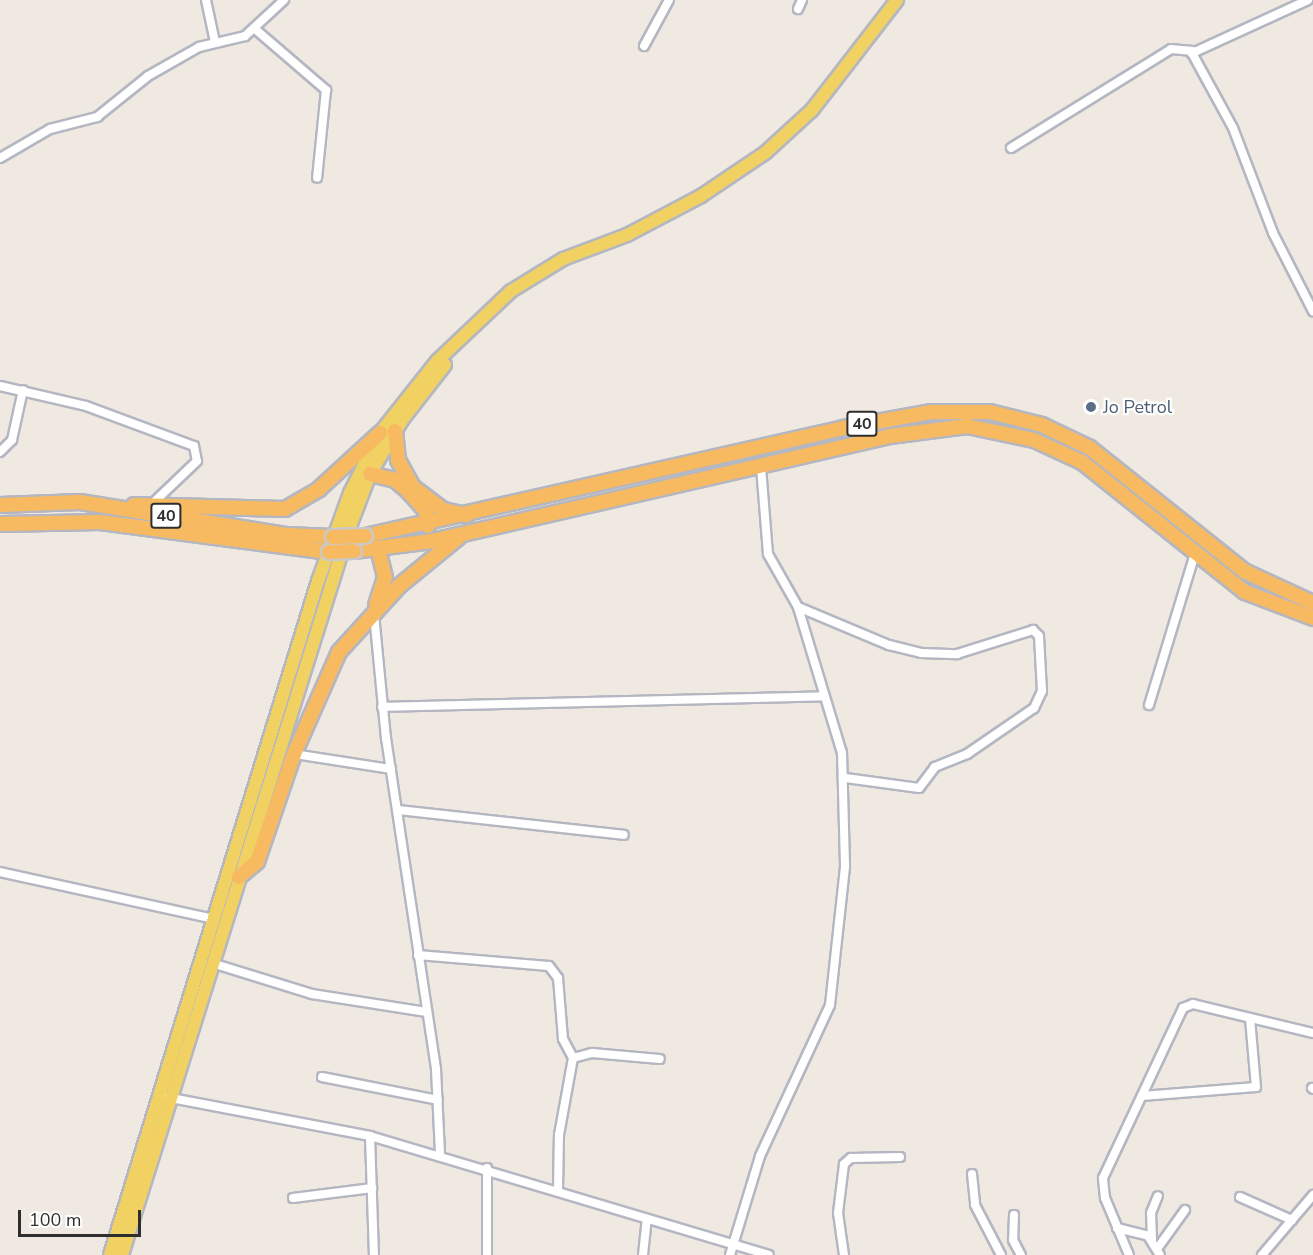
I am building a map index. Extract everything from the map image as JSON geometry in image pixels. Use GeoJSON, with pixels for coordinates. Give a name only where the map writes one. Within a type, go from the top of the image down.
{"type":"FeatureCollection","features":[{"type":"Feature","properties":{"kind":"highway","name":"40"},"geometry":{"type":"LineString","coordinates":[[0,505],[56,501],[116,507],[287,535],[365,536],[428,526],[843,428],[961,411],[1042,425],[1116,466],[1244,571],[1313,603]]}},
{"type":"Feature","properties":{"kind":"highway","name":"40"},"geometry":{"type":"LineString","coordinates":[[0,524],[100,522],[328,552],[378,549],[464,533],[846,446],[967,426],[1034,440],[1098,473],[1195,554],[1263,602],[1313,618]]}},
{"type":"Feature","properties":{"kind":"highway"},"geometry":{"type":"LineString","coordinates":[[843,428],[846,446]]}},
{"type":"Feature","properties":{"kind":"highway"},"geometry":{"type":"LineString","coordinates":[[396,431],[398,460],[413,487],[444,510],[471,516]]}},
{"type":"Feature","properties":{"kind":"highway"},"geometry":{"type":"LineString","coordinates":[[116,507],[153,503],[256,513],[285,509],[319,489],[380,433]]}},
{"type":"Feature","properties":{"kind":"highway"},"geometry":{"type":"LineString","coordinates":[[370,474],[395,480],[408,491],[426,511],[428,526]]}},
{"type":"Feature","properties":{"kind":"highway"},"geometry":{"type":"LineString","coordinates":[[234,875],[257,862],[294,754],[339,652],[374,612],[464,533]]}},
{"type":"Feature","properties":{"kind":"highway"},"geometry":{"type":"LineString","coordinates":[[374,612],[385,577],[378,549]]}},
{"type":"Feature","properties":{"kind":"main road"},"geometry":{"type":"LineString","coordinates":[[122,1255],[215,964],[234,875],[318,581],[350,493],[380,433],[472,331],[525,281],[701,196],[765,153],[812,110],[897,0]]}},
{"type":"Feature","properties":{"kind":"main road"},"geometry":{"type":"LineString","coordinates":[[110,1255],[213,919],[234,875],[370,474],[428,384],[472,331]]}},
{"type":"Feature","properties":{"kind":"street"},"geometry":{"type":"LineString","coordinates":[[206,0],[215,42]]}},
{"type":"Feature","properties":{"kind":"street"},"geometry":{"type":"LineString","coordinates":[[0,158],[54,127],[97,117],[147,76],[215,42],[255,29],[284,0]]}},
{"type":"Feature","properties":{"kind":"street"},"geometry":{"type":"LineString","coordinates":[[644,46],[669,0]]}},
{"type":"Feature","properties":{"kind":"street"},"geometry":{"type":"LineString","coordinates":[[798,9],[802,0]]}},
{"type":"Feature","properties":{"kind":"street"},"geometry":{"type":"LineString","coordinates":[[1011,148],[1171,49],[1193,51],[1308,0]]}},
{"type":"Feature","properties":{"kind":"street"},"geometry":{"type":"LineString","coordinates":[[255,29],[326,90],[317,178]]}},
{"type":"Feature","properties":{"kind":"street"},"geometry":{"type":"LineString","coordinates":[[1193,51],[1233,128],[1273,233],[1313,311]]}},
{"type":"Feature","properties":{"kind":"street"},"geometry":{"type":"LineString","coordinates":[[0,386],[86,406],[194,446],[197,461],[153,503]]}},
{"type":"Feature","properties":{"kind":"street"},"geometry":{"type":"LineString","coordinates":[[0,452],[12,440],[23,390]]}},
{"type":"Feature","properties":{"kind":"street"},"geometry":{"type":"LineString","coordinates":[[730,1255],[760,1156],[814,1046],[832,994],[845,866],[846,778],[798,608],[768,555],[761,467]]}},
{"type":"Feature","properties":{"kind":"street"},"geometry":{"type":"LineString","coordinates":[[1149,705],[1195,554]]}},
{"type":"Feature","properties":{"kind":"street"},"geometry":{"type":"LineString","coordinates":[[798,608],[889,645],[921,653],[957,654],[1033,630],[1039,636],[1042,691],[1034,708],[967,754],[935,767],[919,788],[846,778]]}},
{"type":"Feature","properties":{"kind":"street"},"geometry":{"type":"LineString","coordinates":[[374,612],[382,707],[438,1100],[440,1155]]}},
{"type":"Feature","properties":{"kind":"street"},"geometry":{"type":"LineString","coordinates":[[382,707],[823,696]]}},
{"type":"Feature","properties":{"kind":"street"},"geometry":{"type":"LineString","coordinates":[[294,754],[391,769]]}},
{"type":"Feature","properties":{"kind":"street"},"geometry":{"type":"LineString","coordinates":[[398,810],[624,836]]}},
{"type":"Feature","properties":{"kind":"street"},"geometry":{"type":"LineString","coordinates":[[0,872],[213,919]]}},
{"type":"Feature","properties":{"kind":"street"},"geometry":{"type":"LineString","coordinates":[[418,954],[549,966],[558,978],[562,1031],[573,1058],[559,1135],[558,1190]]}},
{"type":"Feature","properties":{"kind":"street"},"geometry":{"type":"LineString","coordinates":[[215,964],[312,994],[427,1012]]}},
{"type":"Feature","properties":{"kind":"street"},"geometry":{"type":"LineString","coordinates":[[1129,1255],[1117,1228],[1103,1178],[1185,1006],[1313,1033]]}},
{"type":"Feature","properties":{"kind":"street"},"geometry":{"type":"LineString","coordinates":[[1142,1096],[1256,1087],[1250,1018]]}},
{"type":"Feature","properties":{"kind":"street"},"geometry":{"type":"LineString","coordinates":[[573,1058],[592,1053],[660,1059]]}},
{"type":"Feature","properties":{"kind":"street"},"geometry":{"type":"LineString","coordinates":[[322,1077],[438,1100]]}},
{"type":"Feature","properties":{"kind":"street"},"geometry":{"type":"LineString","coordinates":[[160,1095],[370,1136],[488,1168],[769,1255]]}},
{"type":"Feature","properties":{"kind":"street"},"geometry":{"type":"LineString","coordinates":[[370,1136],[374,1255]]}},
{"type":"Feature","properties":{"kind":"street"},"geometry":{"type":"LineString","coordinates":[[844,1255],[838,1212],[844,1164],[851,1158],[900,1157]]}},
{"type":"Feature","properties":{"kind":"street"},"geometry":{"type":"LineString","coordinates":[[487,1255],[488,1168]]}},
{"type":"Feature","properties":{"kind":"street"},"geometry":{"type":"LineString","coordinates":[[972,1174],[975,1205],[1001,1255]]}},
{"type":"Feature","properties":{"kind":"street"},"geometry":{"type":"LineString","coordinates":[[293,1198],[372,1188]]}},
{"type":"Feature","properties":{"kind":"street"},"geometry":{"type":"LineString","coordinates":[[1262,1255],[1313,1195]]}},
{"type":"Feature","properties":{"kind":"street"},"geometry":{"type":"LineString","coordinates":[[1158,1196],[1151,1213],[1152,1240],[1158,1252]]}},
{"type":"Feature","properties":{"kind":"street"},"geometry":{"type":"LineString","coordinates":[[1240,1197],[1292,1220]]}},
{"type":"Feature","properties":{"kind":"street"},"geometry":{"type":"LineString","coordinates":[[1158,1252],[1185,1210]]}},
{"type":"Feature","properties":{"kind":"street"},"geometry":{"type":"LineString","coordinates":[[1014,1215],[1014,1240],[1022,1255]]}},
{"type":"Feature","properties":{"kind":"street"},"geometry":{"type":"LineString","coordinates":[[643,1255],[647,1219]]}},
{"type":"Feature","properties":{"kind":"street"},"geometry":{"type":"LineString","coordinates":[[1117,1228],[1152,1240]]}},
{"type":"Feature","properties":{"kind":"place","name":"Jo Petrol"},"geometry":{"type":"Point","coordinates":[1091,407]}}]}
